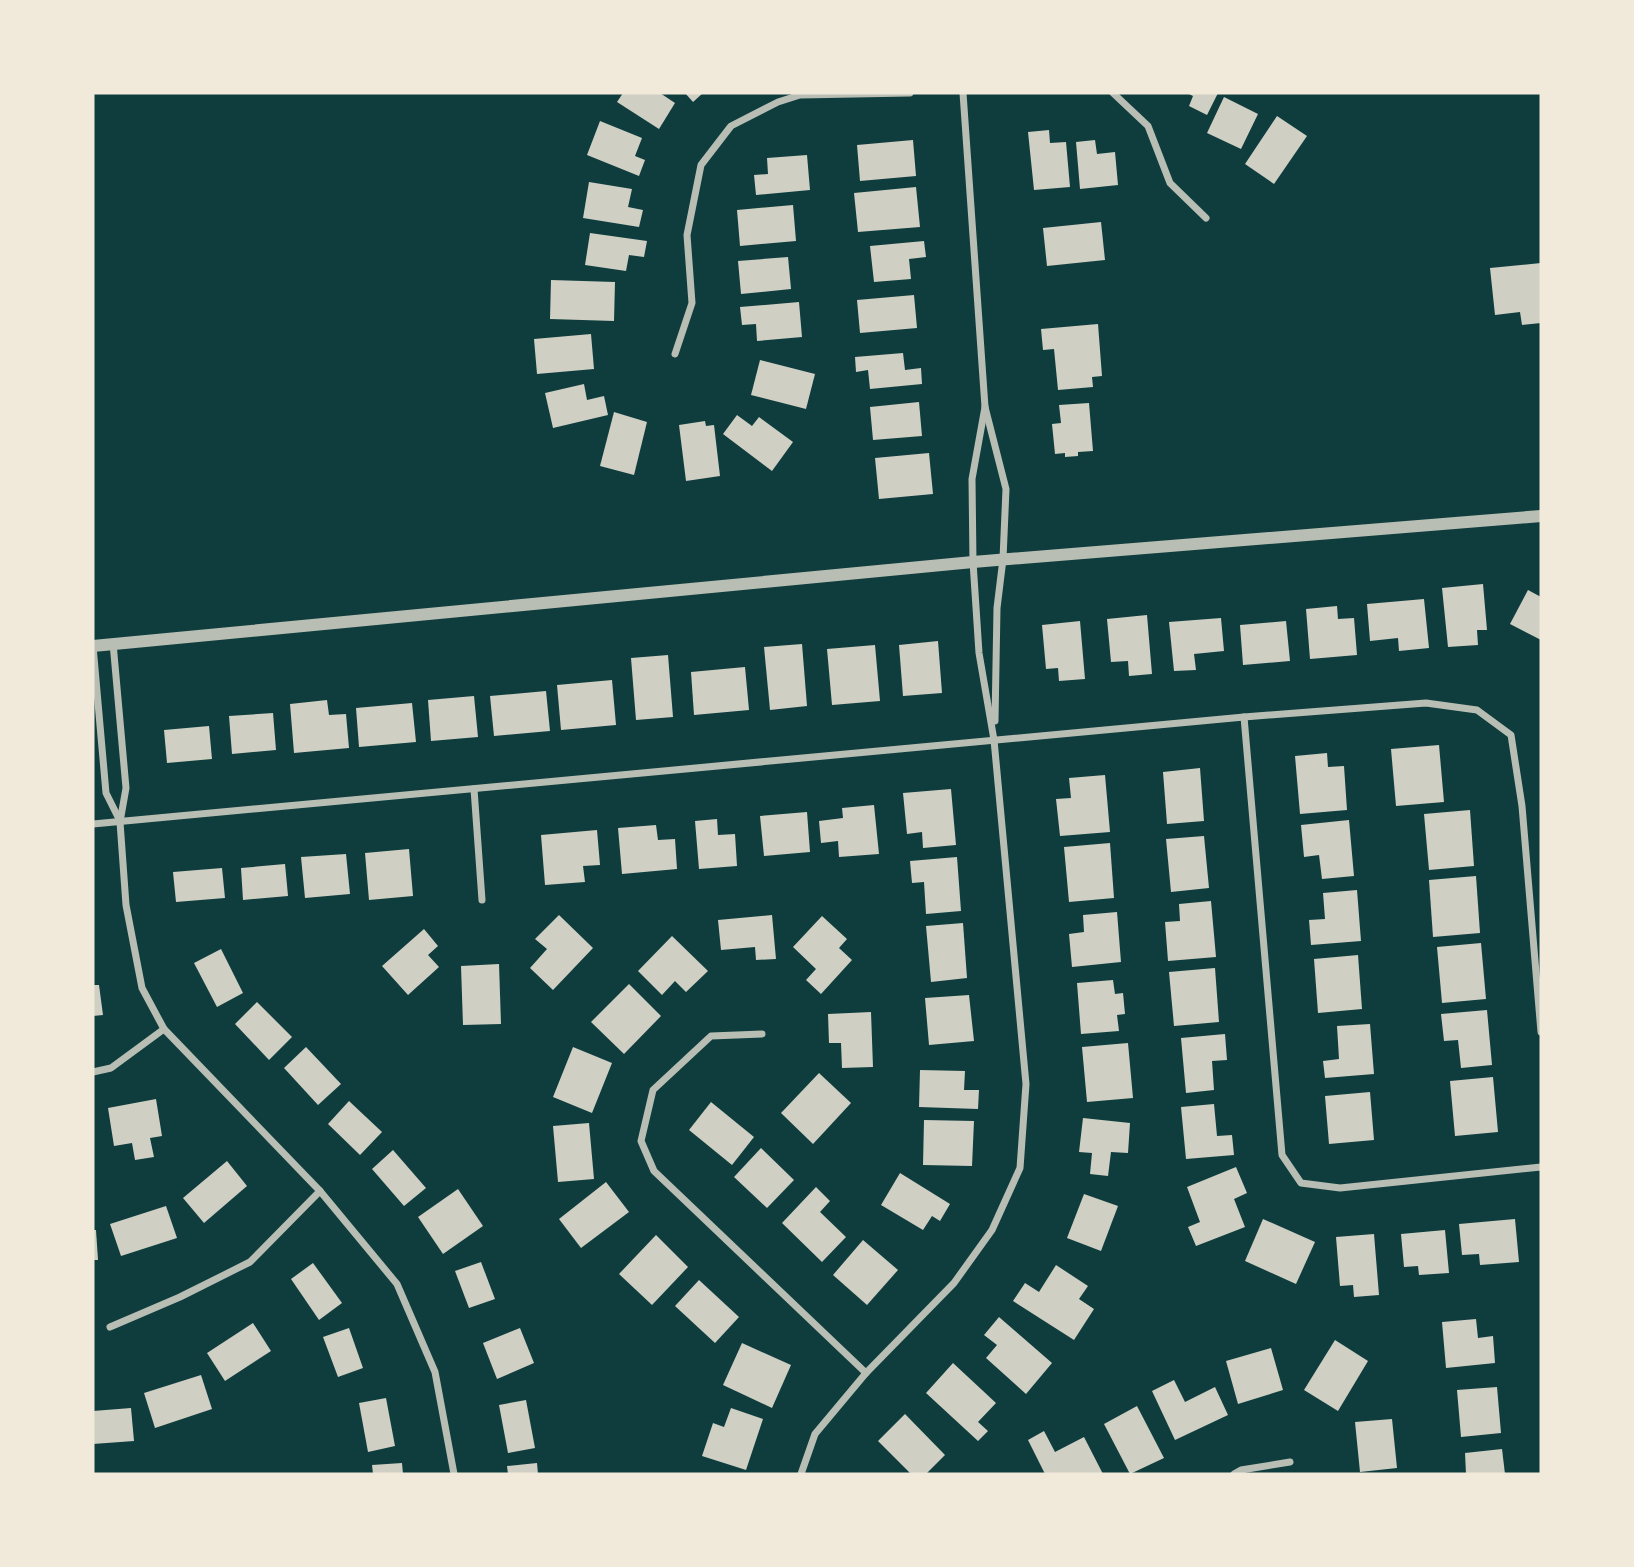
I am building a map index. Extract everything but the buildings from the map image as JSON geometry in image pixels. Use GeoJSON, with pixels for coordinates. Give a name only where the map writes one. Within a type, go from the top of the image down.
{"type":"FeatureCollection","features":[{"type":"Feature","properties":{"kind":"street"},"geometry":{"type":"LineString","coordinates":[[676,354],[692,303],[687,236],[701,165],[731,126],[778,102],[800,95],[910,93]]}},
{"type":"Feature","properties":{"kind":"street"},"geometry":{"type":"LineString","coordinates":[[963,93],[985,407],[1006,489],[1003,559],[996,608],[994,740]]}},
{"type":"Feature","properties":{"kind":"street"},"geometry":{"type":"LineString","coordinates":[[1113,93],[1148,126],[1170,183],[1206,218]]}},
{"type":"Feature","properties":{"kind":"street"},"geometry":{"type":"LineString","coordinates":[[801,1474],[816,1434],[866,1373],[954,1283],[992,1230],[1020,1168],[1026,1084],[994,740],[979,653],[973,562],[972,479],[985,407]]}},
{"type":"Feature","properties":{"kind":"street"},"geometry":{"type":"LineString","coordinates":[[120,822],[106,793],[93,646],[1003,559],[1541,516]]}},
{"type":"Feature","properties":{"kind":"street"},"geometry":{"type":"LineString","coordinates":[[113,643],[126,788],[120,822],[126,905],[142,988],[164,1028],[320,1191],[397,1284],[435,1373],[454,1474]]}},
{"type":"Feature","properties":{"kind":"street"},"geometry":{"type":"LineString","coordinates":[[93,824],[1244,717],[1426,703],[1477,710],[1511,735],[1522,806],[1541,1032]]}},
{"type":"Feature","properties":{"kind":"street"},"geometry":{"type":"LineString","coordinates":[[1244,717],[1282,1155],[1301,1183],[1340,1188],[1541,1167]]}},
{"type":"Feature","properties":{"kind":"street"},"geometry":{"type":"LineString","coordinates":[[474,789],[482,900]]}},
{"type":"Feature","properties":{"kind":"street"},"geometry":{"type":"LineString","coordinates":[[93,1072],[111,1068],[164,1028]]}},
{"type":"Feature","properties":{"kind":"street"},"geometry":{"type":"LineString","coordinates":[[762,1034],[711,1036],[653,1090],[641,1141],[654,1171],[866,1373]]}},
{"type":"Feature","properties":{"kind":"street"},"geometry":{"type":"LineString","coordinates":[[110,1327],[180,1297],[250,1262],[320,1191]]}},
{"type":"Feature","properties":{"kind":"street"},"geometry":{"type":"LineString","coordinates":[[1234,1474],[1241,1470],[1290,1462]]}}]}
